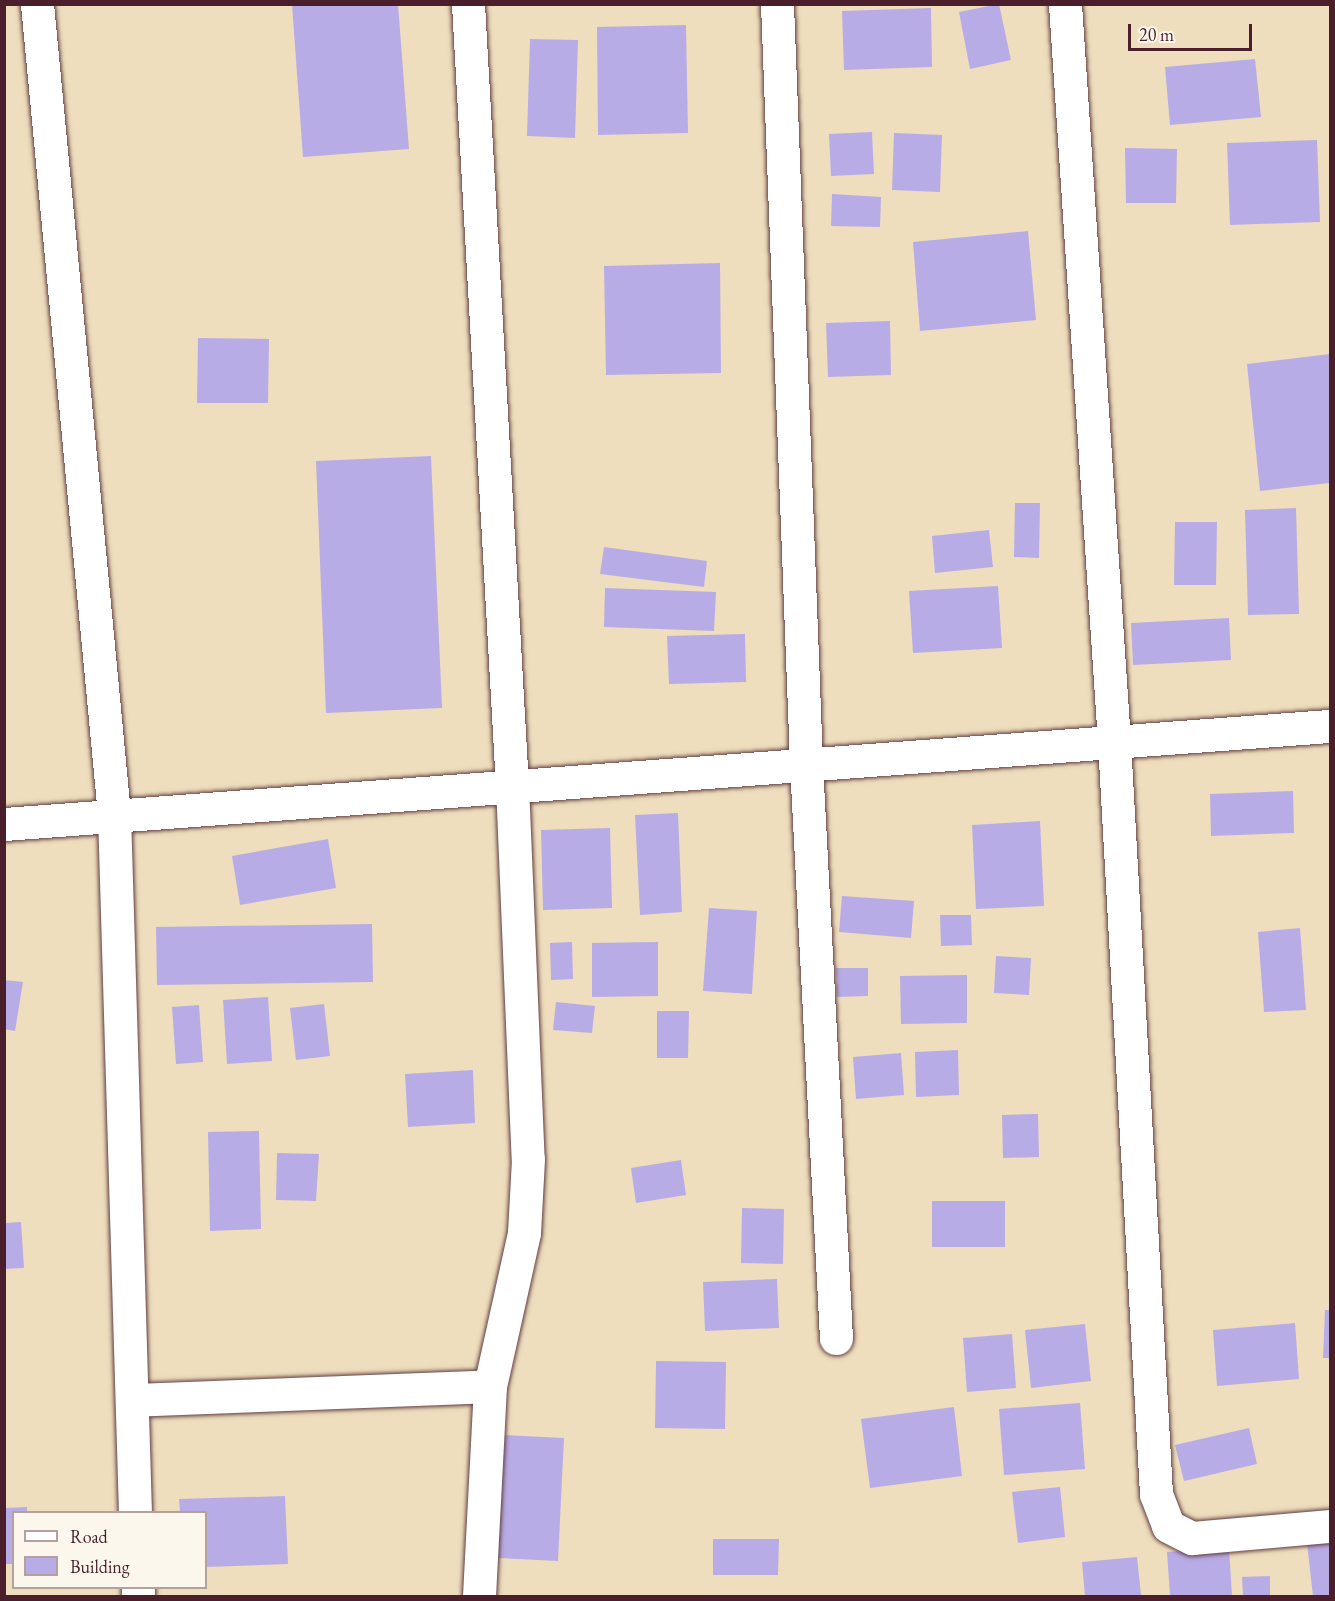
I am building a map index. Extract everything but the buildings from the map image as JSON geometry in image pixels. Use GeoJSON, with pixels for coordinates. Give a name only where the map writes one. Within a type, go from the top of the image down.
{"type":"FeatureCollection","features":[{"type":"Feature","properties":{"kind":"street"},"geometry":{"type":"LineString","coordinates":[[37,4],[114,814],[135,1511]]}},
{"type":"Feature","properties":{"kind":"street"},"geometry":{"type":"LineString","coordinates":[[468,4],[512,785],[528,1159],[524,1233],[490,1386],[479,1596]]}},
{"type":"Feature","properties":{"kind":"street"},"geometry":{"type":"LineString","coordinates":[[777,4],[806,764],[836,1338]]}},
{"type":"Feature","properties":{"kind":"street"},"geometry":{"type":"LineString","coordinates":[[1065,4],[1114,742],[1156,1494],[1168,1526],[1192,1538],[1330,1526]]}},
{"type":"Feature","properties":{"kind":"street"},"geometry":{"type":"LineString","coordinates":[[4,824],[114,814],[1330,726]]}},
{"type":"Feature","properties":{"kind":"street"},"geometry":{"type":"LineString","coordinates":[[132,1400],[490,1386]]}}]}
